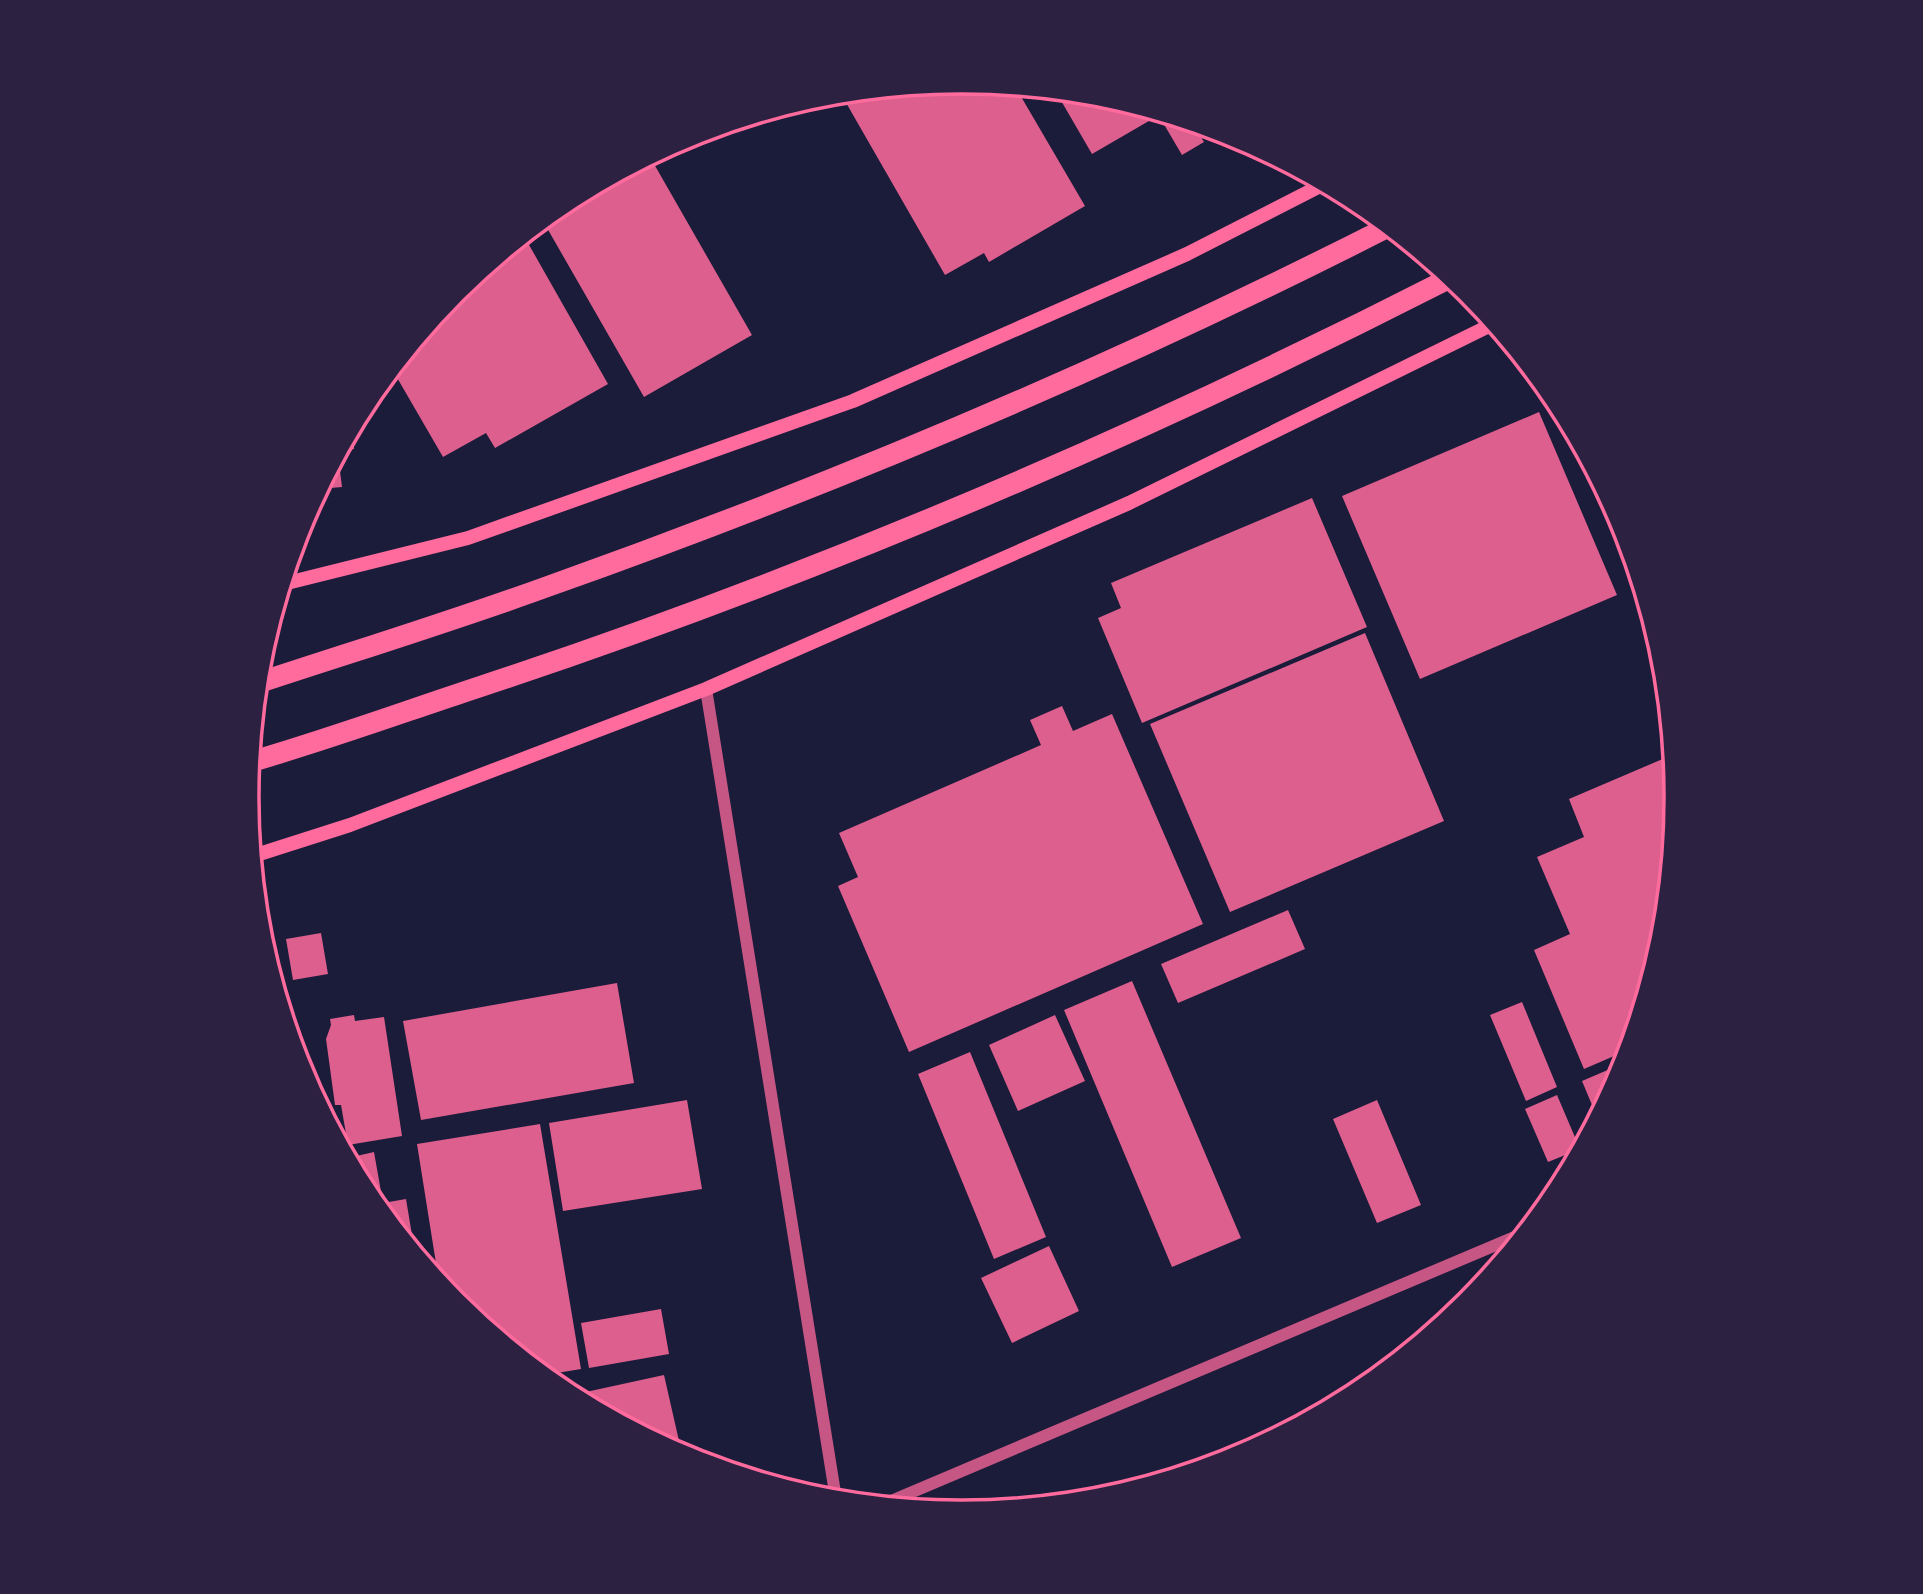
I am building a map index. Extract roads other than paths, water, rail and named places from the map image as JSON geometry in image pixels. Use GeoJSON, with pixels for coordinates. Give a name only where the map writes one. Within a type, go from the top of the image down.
{"type":"FeatureCollection","features":[{"type":"Feature","properties":{"kind":"highway"},"geometry":{"type":"LineString","coordinates":[[269,679],[548,587],[810,488],[1068,380],[1378,232]]}},
{"type":"Feature","properties":{"kind":"highway"},"geometry":{"type":"LineString","coordinates":[[261,758],[581,653],[834,559],[1090,451],[1351,329],[1440,283]]}},
{"type":"Feature","properties":{"kind":"main road"},"geometry":{"type":"LineString","coordinates":[[293,582],[468,538],[853,401],[1187,254],[1314,189]]}},
{"type":"Feature","properties":{"kind":"main road"},"geometry":{"type":"LineString","coordinates":[[262,853],[350,825],[706,689],[1129,503],[1485,328]]}},
{"type":"Feature","properties":{"kind":"street"},"geometry":{"type":"LineString","coordinates":[[706,689],[834,1488]]}},
{"type":"Feature","properties":{"kind":"street"},"geometry":{"type":"LineString","coordinates":[[902,1496],[1506,1241]]}}]}
